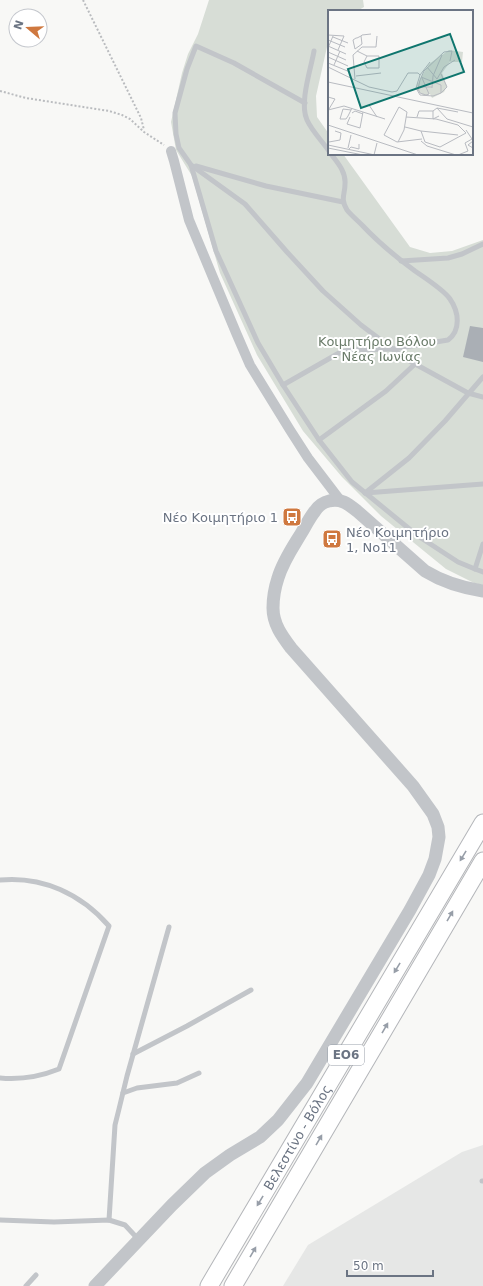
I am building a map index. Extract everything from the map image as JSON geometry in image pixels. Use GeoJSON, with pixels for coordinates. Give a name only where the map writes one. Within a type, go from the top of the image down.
{"type":"FeatureCollection","features":[{"type":"Feature","properties":{"kind":"highway","name":"Βελεστίνο - Βόλος"},"geometry":{"type":"LineString","coordinates":[[209,1286],[483,823]]}},
{"type":"Feature","properties":{"kind":"highway","name":"Βελεστίνο - Βόλος"},"geometry":{"type":"LineString","coordinates":[[233,1286],[483,861]]}},
{"type":"Feature","properties":{"kind":"street"},"geometry":{"type":"LineString","coordinates":[[171,151],[189,220],[250,365],[290,430],[340,500]]}},
{"type":"Feature","properties":{"kind":"street"},"geometry":{"type":"LineString","coordinates":[[95,1286],[172,1205],[205,1173],[260,1136],[278,1120],[295,1100],[307,1083],[410,910],[429,875],[435,859],[439,837],[438,826],[424,801],[366,731],[280,634],[272,608],[275,588],[281,568],[287,557],[317,508],[325,502],[340,500],[357,511],[393,545],[425,571],[447,582],[472,590],[483,591]]}},
{"type":"Feature","properties":{"kind":"lane"},"geometry":{"type":"LineString","coordinates":[[305,103],[234,64],[196,46],[187,69],[175,113],[176,134],[179,148],[191,165],[216,251],[225,274],[258,343],[319,440],[352,482],[418,536],[458,562],[483,572]]}},
{"type":"Feature","properties":{"kind":"lane"},"geometry":{"type":"LineString","coordinates":[[314,51],[305,97],[306,119],[328,150]]}},
{"type":"Feature","properties":{"kind":"lane"},"geometry":{"type":"LineString","coordinates":[[283,385],[330,357],[344,351],[393,349],[448,340],[452,337],[457,327],[456,310],[450,298],[401,261],[348,211],[343,202],[345,184],[344,177],[341,166],[333,155]]}},
{"type":"Feature","properties":{"kind":"lane"},"geometry":{"type":"LineString","coordinates":[[191,165],[266,186],[343,202]]}},
{"type":"Feature","properties":{"kind":"lane"},"geometry":{"type":"LineString","coordinates":[[191,165],[246,204],[323,291],[361,324],[406,359],[468,393],[483,397]]}},
{"type":"Feature","properties":{"kind":"lane"},"geometry":{"type":"LineString","coordinates":[[401,261],[448,258],[462,254],[483,244]]}},
{"type":"Feature","properties":{"kind":"lane"},"geometry":{"type":"LineString","coordinates":[[319,440],[386,391],[415,364]]}},
{"type":"Feature","properties":{"kind":"lane"},"geometry":{"type":"LineString","coordinates":[[365,493],[409,458],[445,421],[483,377]]}},
{"type":"Feature","properties":{"kind":"lane"},"geometry":{"type":"LineString","coordinates":[[365,493],[483,484]]}},
{"type":"Feature","properties":{"kind":"lane"},"geometry":{"type":"LineString","coordinates":[[475,569],[483,544]]}},
{"type":"Feature","properties":{"kind":"lane"},"geometry":{"type":"LineString","coordinates":[[0,880],[23,879],[64,891],[88,906],[109,926],[59,1069],[35,1077],[23,1079],[0,1078]]}},
{"type":"Feature","properties":{"kind":"lane"},"geometry":{"type":"LineString","coordinates":[[109,1220],[115,1125],[133,1054],[169,928]]}},
{"type":"Feature","properties":{"kind":"lane"},"geometry":{"type":"LineString","coordinates":[[133,1054],[251,990]]}},
{"type":"Feature","properties":{"kind":"lane"},"geometry":{"type":"LineString","coordinates":[[123,1093],[137,1088],[177,1083],[199,1073]]}},
{"type":"Feature","properties":{"kind":"lane"},"geometry":{"type":"LineString","coordinates":[[0,1220],[54,1222],[109,1220],[125,1225],[139,1240]]}},
{"type":"Feature","properties":{"kind":"lane"},"geometry":{"type":"LineString","coordinates":[[26,1286],[36,1275]]}},
{"type":"Feature","properties":{"kind":"path"},"geometry":{"type":"LineString","coordinates":[[83,0],[141,118],[144,132]]}},
{"type":"Feature","properties":{"kind":"path"},"geometry":{"type":"LineString","coordinates":[[0,91],[26,98],[115,113],[130,119],[144,132],[162,143],[171,151]]}},
{"type":"Feature","properties":{"kind":"shaded area"},"geometry":{"type":"Polygon","coordinates":[[[483,1145],[483,1286],[283,1286],[308,1245],[462,1152],[483,1145]]]}},
{"type":"Feature","properties":{"kind":"green space","name":"Κοιμητήριο Βόλου - Νέας Ιωνίας"},"geometry":{"type":"Polygon","coordinates":[[[209,0],[363,0],[364,7],[359,10],[328,10],[328,42],[316,96],[317,117],[328,133],[328,155],[344,155],[410,247],[430,253],[452,251],[483,240],[483,585],[474,583],[446,569],[381,516],[342,477],[303,431],[257,355],[220,273],[192,176],[176,150],[171,122],[182,73],[188,54],[198,34],[209,0]]]}},
{"type":"Feature","properties":{"kind":"building"},"geometry":{"type":"Polygon","coordinates":[[[470,326],[483,328],[483,362],[463,357],[470,326]]]}},
{"type":"Feature","properties":{"kind":"place","name":"Νέο Κοιμητήριο 1"},"geometry":{"type":"Point","coordinates":[292,517]}},
{"type":"Feature","properties":{"kind":"place","name":"Νέο Κοιμητήριο 1, Νο11"},"geometry":{"type":"Point","coordinates":[332,539]}}]}
